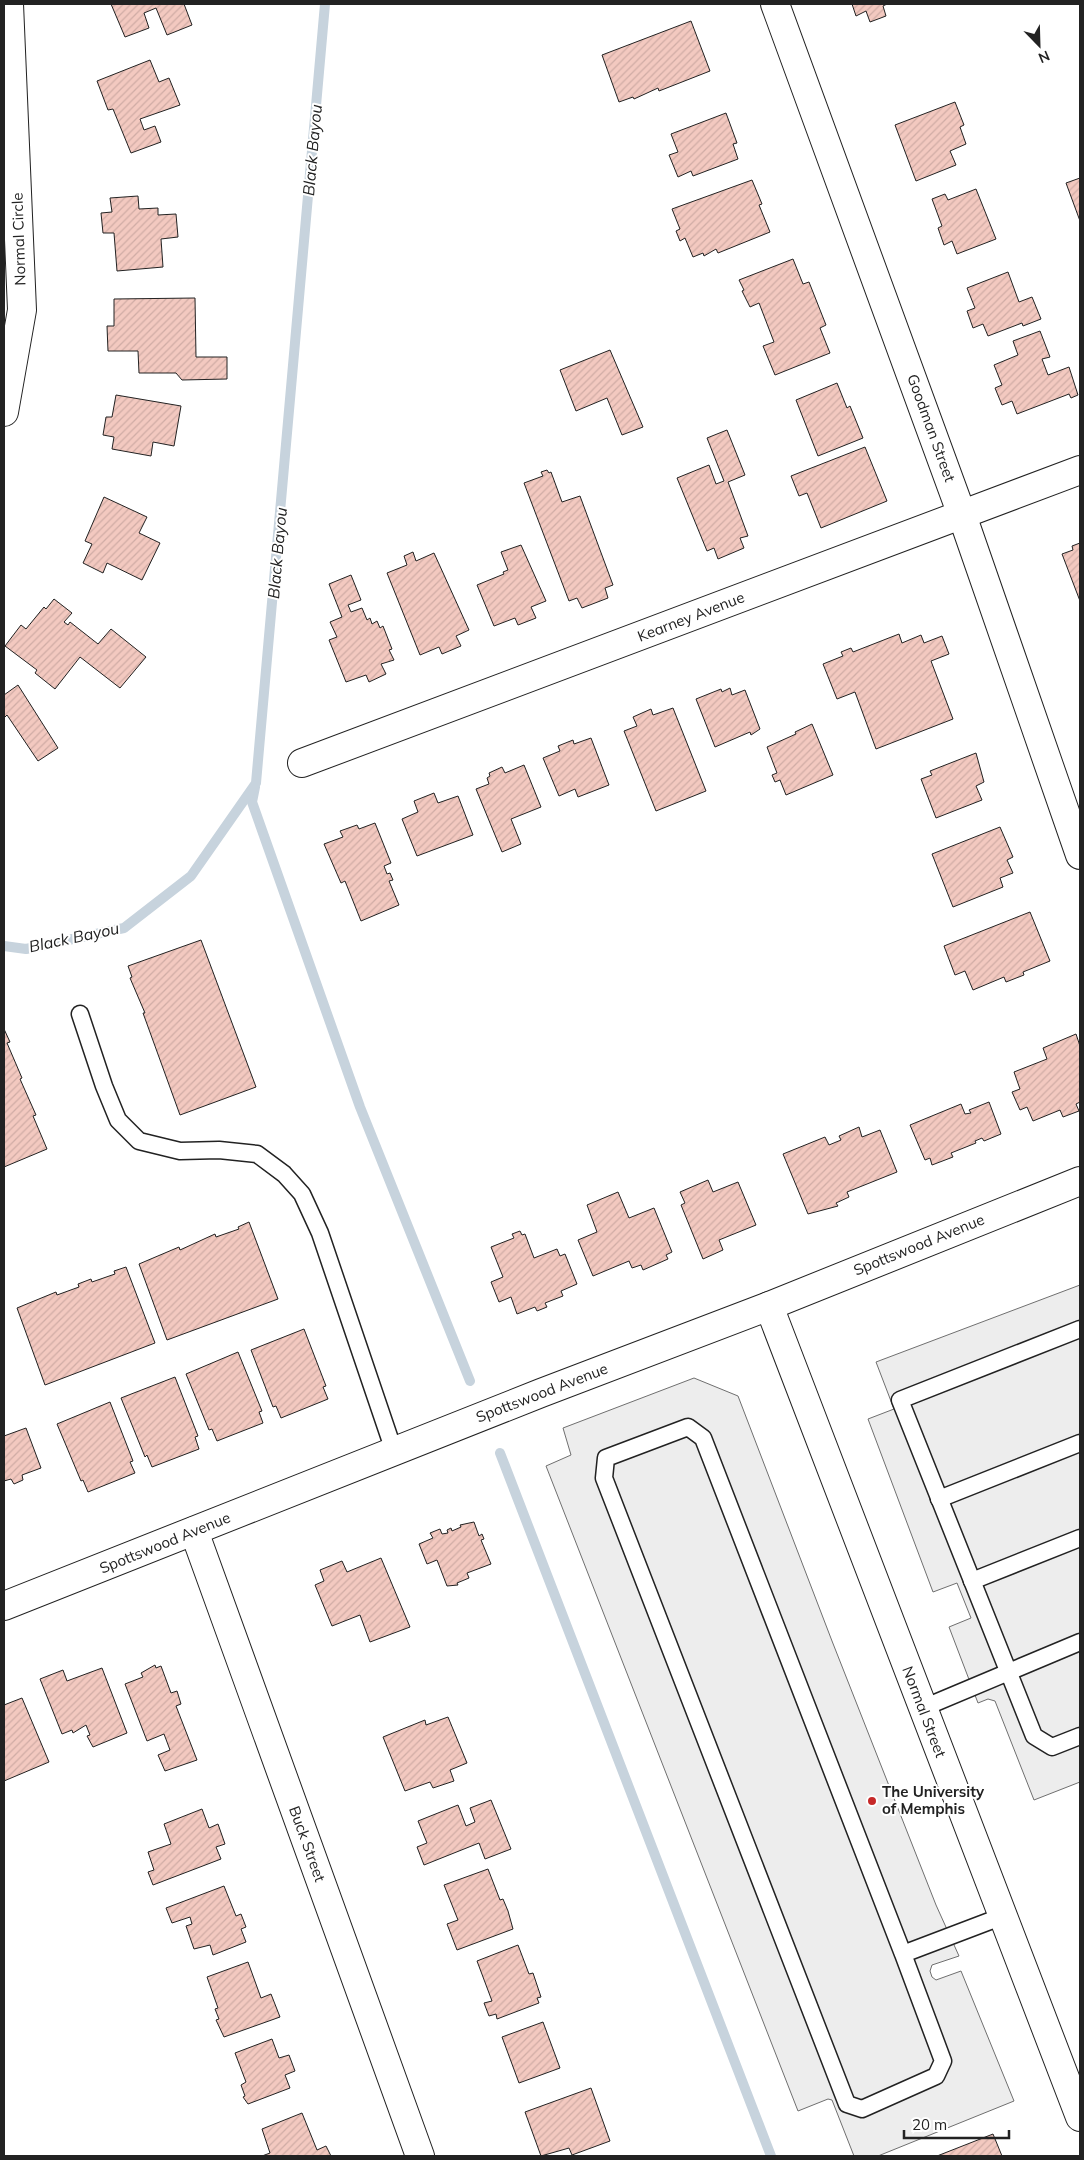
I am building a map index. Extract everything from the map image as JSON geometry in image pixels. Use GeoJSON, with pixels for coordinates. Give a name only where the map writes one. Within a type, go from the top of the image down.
{"type":"FeatureCollection","features":[{"type":"Feature","properties":{"kind":"street","name":"Normal Circle"},"geometry":{"type":"LineString","coordinates":[[4,412],[22,310],[9,4]]}},
{"type":"Feature","properties":{"kind":"street","name":"Goodman Street"},"geometry":{"type":"LineString","coordinates":[[775,4],[962,515],[1080,854]]}},
{"type":"Feature","properties":{"kind":"street","name":"Kearney Avenue"},"geometry":{"type":"LineString","coordinates":[[302,763],[1080,470]]}},
{"type":"Feature","properties":{"kind":"street","name":"Spottswood Avenue"},"geometry":{"type":"LineString","coordinates":[[4,1606],[394,1451],[769,1306],[1080,1181]]}},
{"type":"Feature","properties":{"kind":"street","name":"Normal Street"},"geometry":{"type":"LineString","coordinates":[[769,1306],[1080,2117]]}},
{"type":"Feature","properties":{"kind":"street","name":"Buck Street"},"geometry":{"type":"LineString","coordinates":[[194,1531],[420,2156]]}},
{"type":"Feature","properties":{"kind":"lane"},"geometry":{"type":"LineString","coordinates":[[80,1014],[104,1086],[118,1120],[139,1141],[180,1151],[219,1150],[257,1154],[284,1174],[302,1194],[320,1233],[394,1451]]}},
{"type":"Feature","properties":{"kind":"lane"},"geometry":{"type":"LineString","coordinates":[[1080,1329],[900,1400],[1034,1736],[1052,1747],[1080,1736]]}},
{"type":"Feature","properties":{"kind":"lane"},"geometry":{"type":"LineString","coordinates":[[688,1427],[703,1438],[903,1954],[943,2061],[936,2076],[862,2109],[847,2104],[604,1478],[606,1458],[688,1427]]}},
{"type":"Feature","properties":{"kind":"lane"},"geometry":{"type":"LineString","coordinates":[[939,1499],[1080,1443]]}},
{"type":"Feature","properties":{"kind":"lane"},"geometry":{"type":"LineString","coordinates":[[972,1581],[1080,1538]]}},
{"type":"Feature","properties":{"kind":"lane"},"geometry":{"type":"LineString","coordinates":[[923,1708],[1080,1642]]}},
{"type":"Feature","properties":{"kind":"lane"},"geometry":{"type":"LineString","coordinates":[[903,1954],[1003,1916]]}},
{"type":"Feature","properties":{"kind":"shaded area"},"geometry":{"type":"Polygon","coordinates":[[[1080,1285],[1080,1782],[1034,1800],[995,1701],[988,1699],[978,1703],[949,1627],[971,1618],[957,1583],[933,1592],[868,1419],[894,1409],[876,1362],[1080,1285]]]}},
{"type":"Feature","properties":{"kind":"shaded area"},"geometry":{"type":"Polygon","coordinates":[[[694,1378],[738,1396],[936,1905],[959,1956],[932,1965],[930,1971],[932,1977],[936,1980],[961,1971],[1014,2101],[878,2156],[854,2156],[832,2100],[828,2099],[798,2111],[546,1466],[571,1455],[563,1428],[694,1378]]]}},
{"type":"Feature","properties":{"kind":"building"},"geometry":{"type":"Polygon","coordinates":[[[111,4],[184,4],[192,25],[167,35],[156,8],[144,13],[149,28],[125,37],[111,4]]]}},
{"type":"Feature","properties":{"kind":"building"},"geometry":{"type":"Polygon","coordinates":[[[852,4],[887,4],[883,6],[886,16],[870,22],[866,11],[856,16],[852,4]]]}},
{"type":"Feature","properties":{"kind":"building"},"geometry":{"type":"Polygon","coordinates":[[[691,21],[710,71],[659,91],[658,88],[634,99],[633,97],[619,102],[602,55],[691,21]]]}},
{"type":"Feature","properties":{"kind":"building"},"geometry":{"type":"Polygon","coordinates":[[[150,60],[159,82],[169,78],[180,105],[140,119],[144,130],[155,126],[161,142],[131,153],[113,109],[108,110],[97,81],[150,60]]]}},
{"type":"Feature","properties":{"kind":"building"},"geometry":{"type":"Polygon","coordinates":[[[955,102],[964,125],[960,127],[966,144],[950,151],[956,165],[916,181],[895,125],[955,102]]]}},
{"type":"Feature","properties":{"kind":"building"},"geometry":{"type":"Polygon","coordinates":[[[726,113],[737,143],[733,144],[738,159],[693,176],[691,171],[678,177],[669,155],[678,152],[671,134],[726,113]]]}},
{"type":"Feature","properties":{"kind":"building"},"geometry":{"type":"Polygon","coordinates":[[[1080,178],[1080,221],[1066,183],[1080,178]]]}},
{"type":"Feature","properties":{"kind":"building"},"geometry":{"type":"Polygon","coordinates":[[[752,180],[762,204],[759,205],[770,232],[718,253],[716,249],[704,256],[703,253],[693,257],[685,238],[680,241],[676,231],[680,229],[672,209],[752,180]]]}},
{"type":"Feature","properties":{"kind":"building"},"geometry":{"type":"Polygon","coordinates":[[[976,189],[996,239],[957,254],[952,241],[944,245],[938,228],[942,226],[932,199],[945,194],[948,200],[976,189]]]}},
{"type":"Feature","properties":{"kind":"building"},"geometry":{"type":"Polygon","coordinates":[[[138,196],[139,209],[158,208],[158,215],[176,214],[178,237],[161,239],[163,267],[117,271],[114,233],[103,233],[101,213],[112,212],[110,198],[138,196]]]}},
{"type":"Feature","properties":{"kind":"building"},"geometry":{"type":"Polygon","coordinates":[[[793,259],[803,284],[809,282],[826,325],[820,328],[830,353],[775,375],[763,346],[774,342],[759,303],[750,307],[739,280],[793,259]]]}},
{"type":"Feature","properties":{"kind":"building"},"geometry":{"type":"Polygon","coordinates":[[[1008,272],[1019,302],[1032,297],[1041,319],[1023,326],[1022,323],[988,336],[983,324],[973,328],[967,311],[975,308],[967,288],[1008,272]]]}},
{"type":"Feature","properties":{"kind":"building"},"geometry":{"type":"Polygon","coordinates":[[[195,298],[196,357],[227,357],[227,379],[182,380],[176,373],[139,373],[138,351],[108,351],[107,326],[114,326],[114,299],[195,298]]]}},
{"type":"Feature","properties":{"kind":"building"},"geometry":{"type":"Polygon","coordinates":[[[1040,331],[1050,357],[1042,359],[1048,375],[1069,367],[1078,395],[1071,398],[1069,394],[1017,414],[1012,401],[1002,405],[995,388],[1002,385],[994,365],[1018,355],[1013,341],[1040,331]]]}},
{"type":"Feature","properties":{"kind":"building"},"geometry":{"type":"Polygon","coordinates":[[[610,350],[643,427],[622,435],[607,398],[576,411],[560,370],[610,350]]]}},
{"type":"Feature","properties":{"kind":"building"},"geometry":{"type":"Polygon","coordinates":[[[837,383],[847,408],[850,406],[863,438],[818,456],[796,400],[837,383]]]}},
{"type":"Feature","properties":{"kind":"building"},"geometry":{"type":"Polygon","coordinates":[[[116,395],[181,406],[174,446],[153,442],[151,456],[112,449],[114,437],[103,435],[106,417],[112,417],[116,395]]]}},
{"type":"Feature","properties":{"kind":"building"},"geometry":{"type":"Polygon","coordinates":[[[727,430],[745,475],[728,482],[748,536],[740,538],[744,548],[718,559],[714,548],[707,551],[677,478],[709,465],[716,484],[724,481],[707,438],[727,430]]]}},
{"type":"Feature","properties":{"kind":"building"},"geometry":{"type":"Polygon","coordinates":[[[865,447],[887,501],[821,528],[807,493],[799,496],[791,476],[865,447]]]}},
{"type":"Feature","properties":{"kind":"building"},"geometry":{"type":"Polygon","coordinates":[[[547,470],[549,473],[551,472],[562,502],[580,496],[613,585],[605,588],[608,598],[582,608],[577,598],[569,601],[524,483],[543,476],[541,472],[547,470]]]}},
{"type":"Feature","properties":{"kind":"building"},"geometry":{"type":"Polygon","coordinates":[[[104,497],[147,517],[139,533],[160,543],[142,580],[107,563],[103,573],[83,563],[92,544],[85,541],[104,497]]]}},
{"type":"Feature","properties":{"kind":"building"},"geometry":{"type":"Polygon","coordinates":[[[1080,543],[1080,601],[1062,554],[1073,550],[1072,546],[1080,543]]]}},
{"type":"Feature","properties":{"kind":"building"},"geometry":{"type":"Polygon","coordinates":[[[521,545],[546,601],[531,607],[536,618],[518,625],[515,618],[494,626],[477,585],[504,574],[503,572],[508,570],[501,552],[521,545]]]}},
{"type":"Feature","properties":{"kind":"building"},"geometry":{"type":"Polygon","coordinates":[[[413,552],[416,561],[434,553],[469,630],[456,636],[461,646],[442,654],[439,647],[420,655],[387,573],[407,565],[404,556],[413,552]]]}},
{"type":"Feature","properties":{"kind":"building"},"geometry":{"type":"Polygon","coordinates":[[[351,575],[361,600],[348,605],[351,612],[362,608],[367,620],[370,618],[372,624],[377,621],[380,628],[383,626],[392,649],[389,650],[394,660],[381,664],[386,674],[369,682],[366,675],[346,682],[329,640],[337,637],[330,622],[342,617],[329,584],[351,575]]]}},
{"type":"Feature","properties":{"kind":"building"},"geometry":{"type":"Polygon","coordinates":[[[54,599],[72,613],[64,622],[68,625],[70,622],[98,644],[111,629],[146,657],[120,688],[80,657],[55,689],[35,673],[37,670],[5,646],[21,625],[26,629],[44,607],[46,609],[54,599]]]}},
{"type":"Feature","properties":{"kind":"building"},"geometry":{"type":"Polygon","coordinates":[[[899,634],[902,643],[921,635],[924,643],[942,636],[949,654],[931,661],[953,719],[876,749],[855,692],[837,699],[823,664],[843,656],[841,652],[851,648],[853,652],[899,634]]]}},
{"type":"Feature","properties":{"kind":"building"},"geometry":{"type":"Polygon","coordinates":[[[18,685],[58,748],[38,761],[7,715],[4,718],[4,695],[18,685]]]}},
{"type":"Feature","properties":{"kind":"building"},"geometry":{"type":"Polygon","coordinates":[[[730,688],[732,695],[745,690],[760,729],[751,735],[750,732],[715,747],[696,699],[721,689],[722,692],[730,688]]]}},
{"type":"Feature","properties":{"kind":"building"},"geometry":{"type":"Polygon","coordinates":[[[673,708],[706,791],[656,811],[624,731],[637,726],[633,717],[651,709],[653,715],[673,708]]]}},
{"type":"Feature","properties":{"kind":"building"},"geometry":{"type":"Polygon","coordinates":[[[812,724],[833,775],[786,795],[780,780],[775,782],[772,775],[777,773],[767,747],[796,734],[795,732],[812,724]]]}},
{"type":"Feature","properties":{"kind":"building"},"geometry":{"type":"Polygon","coordinates":[[[591,738],[609,785],[578,797],[575,789],[559,796],[543,758],[560,751],[558,746],[573,740],[574,744],[591,738]]]}},
{"type":"Feature","properties":{"kind":"building"},"geometry":{"type":"Polygon","coordinates":[[[976,753],[984,782],[976,786],[982,800],[936,818],[921,779],[932,775],[930,771],[976,753]]]}},
{"type":"Feature","properties":{"kind":"building"},"geometry":{"type":"Polygon","coordinates":[[[524,765],[541,807],[511,819],[521,844],[502,852],[476,789],[489,784],[487,778],[490,776],[489,773],[502,767],[505,773],[524,765]]]}},
{"type":"Feature","properties":{"kind":"building"},"geometry":{"type":"Polygon","coordinates":[[[434,793],[438,803],[458,796],[473,835],[417,856],[402,819],[418,812],[414,801],[434,793]]]}},
{"type":"Feature","properties":{"kind":"building"},"geometry":{"type":"Polygon","coordinates":[[[375,823],[391,863],[384,866],[387,874],[390,873],[393,880],[389,881],[399,905],[361,921],[345,881],[341,883],[324,844],[343,837],[340,831],[357,825],[359,829],[375,823]]]}},
{"type":"Feature","properties":{"kind":"building"},"geometry":{"type":"Polygon","coordinates":[[[1000,827],[1013,857],[1007,860],[1013,873],[1000,878],[1003,887],[953,907],[932,854],[1000,827]]]}},
{"type":"Feature","properties":{"kind":"building"},"geometry":{"type":"Polygon","coordinates":[[[1030,912],[1050,961],[1023,972],[1024,975],[1006,982],[1004,977],[973,990],[965,971],[955,975],[944,946],[1030,912]]]}},
{"type":"Feature","properties":{"kind":"building"},"geometry":{"type":"Polygon","coordinates":[[[201,940],[256,1087],[180,1115],[143,1013],[145,1013],[130,978],[132,977],[128,966],[201,940]]]}},
{"type":"Feature","properties":{"kind":"building"},"geometry":{"type":"Polygon","coordinates":[[[4,1029],[10,1042],[7,1043],[22,1078],[20,1079],[36,1115],[33,1116],[47,1149],[4,1167],[4,1029]]]}},
{"type":"Feature","properties":{"kind":"building"},"geometry":{"type":"Polygon","coordinates":[[[1076,1034],[1080,1046],[1080,1102],[1076,1104],[1079,1111],[1063,1117],[1060,1110],[1033,1121],[1027,1107],[1020,1110],[1012,1092],[1020,1089],[1014,1072],[1047,1059],[1043,1048],[1076,1034]]]}},
{"type":"Feature","properties":{"kind":"building"},"geometry":{"type":"Polygon","coordinates":[[[989,1102],[1001,1134],[984,1141],[982,1138],[975,1141],[976,1143],[951,1153],[953,1157],[932,1165],[930,1158],[925,1160],[910,1125],[961,1104],[965,1114],[971,1113],[969,1110],[989,1102]]]}},
{"type":"Feature","properties":{"kind":"building"},"geometry":{"type":"Polygon","coordinates":[[[859,1127],[862,1137],[880,1130],[897,1172],[847,1192],[849,1197],[836,1203],[838,1206],[808,1214],[783,1154],[825,1137],[829,1145],[841,1140],[839,1136],[859,1127]]]}},
{"type":"Feature","properties":{"kind":"building"},"geometry":{"type":"Polygon","coordinates":[[[708,1180],[713,1192],[738,1182],[756,1225],[719,1240],[723,1250],[703,1259],[681,1205],[685,1203],[680,1192],[708,1180]]]}},
{"type":"Feature","properties":{"kind":"building"},"geometry":{"type":"Polygon","coordinates":[[[618,1192],[629,1218],[654,1208],[672,1252],[666,1255],[668,1259],[643,1270],[641,1265],[632,1268],[629,1261],[593,1276],[578,1240],[597,1232],[587,1205],[618,1192]]]}},
{"type":"Feature","properties":{"kind":"building"},"geometry":{"type":"Polygon","coordinates":[[[249,1222],[278,1299],[167,1340],[139,1264],[179,1247],[180,1250],[215,1234],[216,1237],[239,1229],[238,1227],[249,1222]]]}},
{"type":"Feature","properties":{"kind":"building"},"geometry":{"type":"Polygon","coordinates":[[[520,1231],[522,1235],[525,1234],[534,1258],[557,1249],[560,1256],[565,1254],[577,1284],[561,1291],[563,1296],[545,1303],[547,1307],[537,1311],[535,1307],[517,1314],[511,1297],[499,1302],[491,1282],[503,1277],[491,1247],[514,1238],[512,1234],[520,1231]]]}},
{"type":"Feature","properties":{"kind":"building"},"geometry":{"type":"Polygon","coordinates":[[[126,1267],[155,1343],[45,1385],[17,1308],[56,1292],[57,1295],[79,1287],[78,1284],[91,1279],[92,1282],[115,1274],[114,1271],[126,1267]]]}},
{"type":"Feature","properties":{"kind":"building"},"geometry":{"type":"Polygon","coordinates":[[[304,1329],[326,1386],[323,1387],[328,1399],[281,1418],[276,1406],[273,1407],[251,1350],[304,1329]]]}},
{"type":"Feature","properties":{"kind":"building"},"geometry":{"type":"Polygon","coordinates":[[[238,1352],[262,1411],[259,1412],[263,1423],[217,1441],[212,1429],[209,1430],[186,1374],[238,1352]]]}},
{"type":"Feature","properties":{"kind":"building"},"geometry":{"type":"Polygon","coordinates":[[[175,1377],[198,1436],[195,1437],[199,1449],[152,1467],[147,1455],[145,1457],[121,1398],[175,1377]]]}},
{"type":"Feature","properties":{"kind":"building"},"geometry":{"type":"Polygon","coordinates":[[[110,1402],[133,1461],[130,1462],[135,1473],[88,1492],[83,1480],[81,1481],[57,1424],[110,1402]]]}},
{"type":"Feature","properties":{"kind":"building"},"geometry":{"type":"Polygon","coordinates":[[[26,1428],[41,1468],[22,1475],[23,1480],[14,1484],[11,1479],[4,1481],[4,1436],[26,1428]]]}},
{"type":"Feature","properties":{"kind":"building"},"geometry":{"type":"Polygon","coordinates":[[[474,1522],[479,1536],[482,1534],[484,1539],[481,1540],[491,1564],[467,1573],[469,1578],[457,1583],[458,1585],[447,1586],[437,1560],[427,1564],[419,1544],[433,1538],[430,1533],[440,1529],[442,1534],[448,1533],[447,1530],[451,1528],[452,1531],[461,1527],[460,1525],[474,1522]]]}},
{"type":"Feature","properties":{"kind":"building"},"geometry":{"type":"Polygon","coordinates":[[[381,1558],[410,1627],[370,1642],[360,1615],[332,1626],[315,1585],[324,1581],[320,1570],[342,1561],[347,1572],[381,1558]]]}},
{"type":"Feature","properties":{"kind":"building"},"geometry":{"type":"Polygon","coordinates":[[[155,1665],[156,1668],[161,1666],[171,1693],[177,1691],[181,1704],[176,1706],[197,1760],[165,1771],[158,1755],[170,1750],[164,1734],[147,1741],[125,1684],[143,1677],[141,1673],[155,1665]]]}},
{"type":"Feature","properties":{"kind":"building"},"geometry":{"type":"Polygon","coordinates":[[[102,1668],[127,1733],[93,1747],[87,1736],[90,1735],[86,1725],[73,1733],[72,1730],[62,1734],[40,1679],[63,1670],[67,1681],[102,1668]]]}},
{"type":"Feature","properties":{"kind":"building"},"geometry":{"type":"Polygon","coordinates":[[[22,1698],[49,1762],[4,1781],[4,1705],[22,1698]]]}},
{"type":"Feature","properties":{"kind":"building"},"geometry":{"type":"Polygon","coordinates":[[[448,1717],[467,1763],[450,1770],[454,1781],[433,1788],[430,1782],[405,1791],[383,1737],[425,1720],[426,1725],[448,1717]]]}},
{"type":"Feature","properties":{"kind":"building"},"geometry":{"type":"Polygon","coordinates":[[[491,1800],[511,1849],[485,1859],[479,1843],[424,1865],[417,1847],[427,1843],[418,1821],[458,1805],[466,1826],[475,1822],[470,1808],[491,1800]]]}},
{"type":"Feature","properties":{"kind":"building"},"geometry":{"type":"Polygon","coordinates":[[[202,1809],[209,1828],[218,1824],[225,1844],[216,1847],[221,1859],[153,1885],[148,1872],[154,1870],[148,1852],[171,1844],[164,1824],[202,1809]]]}},
{"type":"Feature","properties":{"kind":"building"},"geometry":{"type":"Polygon","coordinates":[[[488,1869],[500,1900],[503,1899],[508,1911],[513,1929],[457,1950],[447,1924],[458,1920],[444,1885],[488,1869]]]}},
{"type":"Feature","properties":{"kind":"building"},"geometry":{"type":"Polygon","coordinates":[[[224,1886],[236,1916],[241,1914],[246,1927],[241,1929],[246,1942],[213,1955],[210,1945],[194,1949],[186,1926],[192,1924],[190,1917],[172,1923],[166,1908],[224,1886]]]}},
{"type":"Feature","properties":{"kind":"building"},"geometry":{"type":"Polygon","coordinates":[[[518,1945],[529,1974],[533,1973],[541,1997],[537,1998],[539,2003],[497,2019],[496,2014],[489,2016],[484,2003],[492,2001],[477,1961],[518,1945]]]}},
{"type":"Feature","properties":{"kind":"building"},"geometry":{"type":"Polygon","coordinates":[[[248,1962],[261,1998],[271,1994],[280,2017],[224,2037],[216,2020],[219,2019],[215,2009],[218,2008],[207,1977],[248,1962]]]}},
{"type":"Feature","properties":{"kind":"building"},"geometry":{"type":"Polygon","coordinates":[[[543,2022],[560,2068],[519,2083],[502,2037],[543,2022]]]}},
{"type":"Feature","properties":{"kind":"building"},"geometry":{"type":"Polygon","coordinates":[[[272,2039],[279,2058],[289,2055],[295,2071],[285,2075],[290,2088],[248,2104],[243,2097],[245,2096],[241,2085],[246,2082],[235,2053],[272,2039]]]}},
{"type":"Feature","properties":{"kind":"building"},"geometry":{"type":"Polygon","coordinates":[[[591,2088],[610,2141],[572,2155],[569,2148],[541,2156],[525,2112],[591,2088]]]}},
{"type":"Feature","properties":{"kind":"building"},"geometry":{"type":"Polygon","coordinates":[[[302,2113],[317,2150],[326,2146],[331,2156],[262,2156],[270,2153],[262,2129],[302,2113]]]}},
{"type":"Feature","properties":{"kind":"building"},"geometry":{"type":"Polygon","coordinates":[[[993,2134],[1002,2156],[937,2156],[993,2134]]]}},
{"type":"Feature","properties":{"kind":"waterway","name":"Black Bayou"},"geometry":{"type":"LineString","coordinates":[[4,946],[26,949],[124,928],[191,876],[256,783],[325,4]]}},
{"type":"Feature","properties":{"kind":"waterway"},"geometry":{"type":"LineString","coordinates":[[255,787],[252,802],[360,1107],[470,1381]]}},
{"type":"Feature","properties":{"kind":"waterway"},"geometry":{"type":"LineString","coordinates":[[500,1453],[771,2156]]}},
{"type":"Feature","properties":{"kind":"place","name":"The University of Memphis"},"geometry":{"type":"Point","coordinates":[872,1801]}}]}
